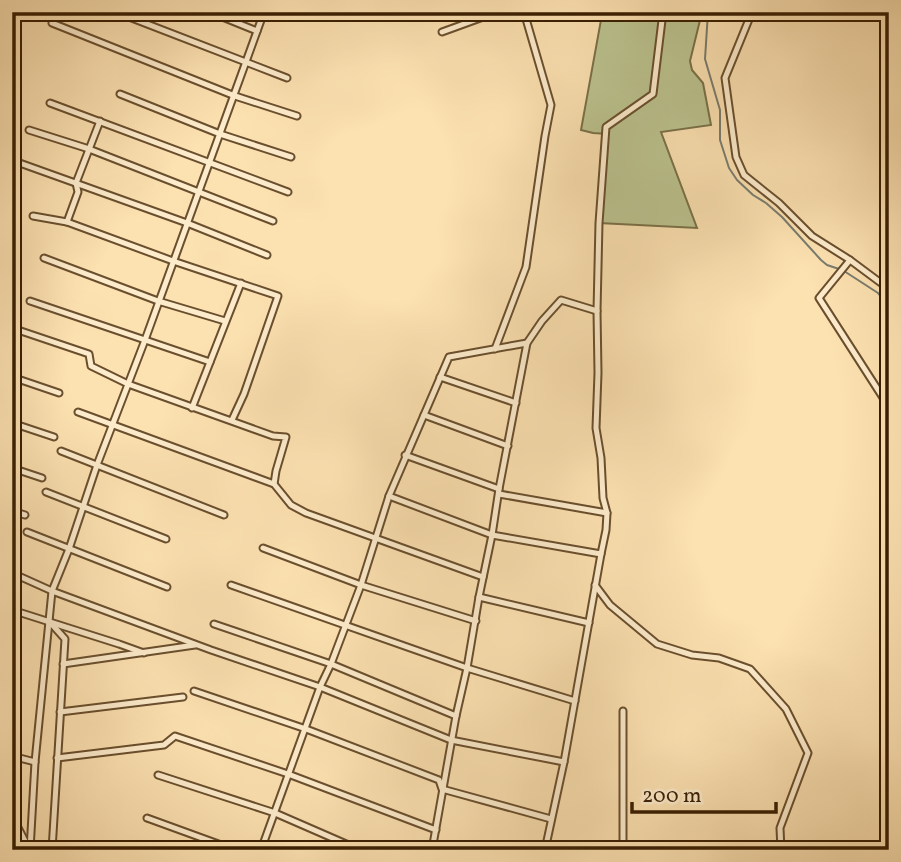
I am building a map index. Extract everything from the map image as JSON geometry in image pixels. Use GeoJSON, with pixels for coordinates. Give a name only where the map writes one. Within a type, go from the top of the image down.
{"type":"FeatureCollection","features":[{"type":"Feature","properties":{"kind":"street"},"geometry":{"type":"LineString","coordinates":[[116,12],[287,78]]}},
{"type":"Feature","properties":{"kind":"street"},"geometry":{"type":"LineString","coordinates":[[210,12],[257,31]]}},
{"type":"Feature","properties":{"kind":"street"},"geometry":{"type":"LineString","coordinates":[[30,850],[35,762],[51,591],[69,549],[97,465],[264,12]]}},
{"type":"Feature","properties":{"kind":"street"},"geometry":{"type":"LineString","coordinates":[[442,32],[497,12]]}},
{"type":"Feature","properties":{"kind":"street"},"geometry":{"type":"LineString","coordinates":[[495,349],[526,267],[551,105],[524,12]]}},
{"type":"Feature","properties":{"kind":"street"},"geometry":{"type":"LineString","coordinates":[[545,850],[564,762],[606,530],[607,513],[596,428],[599,223],[606,127],[653,94],[663,12]]}},
{"type":"Feature","properties":{"kind":"street"},"geometry":{"type":"LineString","coordinates":[[752,12],[725,78],[736,157],[744,175],[779,203],[812,236],[889,289]]}},
{"type":"Feature","properties":{"kind":"street"},"geometry":{"type":"LineString","coordinates":[[52,23],[235,96],[297,116]]}},
{"type":"Feature","properties":{"kind":"street"},"geometry":{"type":"LineString","coordinates":[[120,94],[220,134],[291,157]]}},
{"type":"Feature","properties":{"kind":"street"},"geometry":{"type":"LineString","coordinates":[[50,103],[288,192]]}},
{"type":"Feature","properties":{"kind":"street"},"geometry":{"type":"LineString","coordinates":[[67,222],[78,192],[76,183],[100,121]]}},
{"type":"Feature","properties":{"kind":"street"},"geometry":{"type":"LineString","coordinates":[[29,130],[89,149],[273,221]]}},
{"type":"Feature","properties":{"kind":"street"},"geometry":{"type":"LineString","coordinates":[[14,161],[187,223],[267,255]]}},
{"type":"Feature","properties":{"kind":"street"},"geometry":{"type":"LineString","coordinates":[[33,216],[67,222],[278,296],[244,394],[232,420]]}},
{"type":"Feature","properties":{"kind":"street"},"geometry":{"type":"LineString","coordinates":[[44,258],[158,301],[225,321]]}},
{"type":"Feature","properties":{"kind":"street"},"geometry":{"type":"LineString","coordinates":[[850,260],[819,298],[889,407]]}},
{"type":"Feature","properties":{"kind":"street"},"geometry":{"type":"LineString","coordinates":[[192,408],[241,283]]}},
{"type":"Feature","properties":{"kind":"street"},"geometry":{"type":"LineString","coordinates":[[432,850],[527,343],[561,300],[597,311]]}},
{"type":"Feature","properties":{"kind":"street"},"geometry":{"type":"LineString","coordinates":[[30,301],[210,362]]}},
{"type":"Feature","properties":{"kind":"street"},"geometry":{"type":"LineString","coordinates":[[12,328],[89,354],[91,366],[128,384],[273,436],[286,438],[274,484]]}},
{"type":"Feature","properties":{"kind":"street"},"geometry":{"type":"LineString","coordinates":[[261,850],[320,687],[361,585],[389,496],[449,357],[527,343]]}},
{"type":"Feature","properties":{"kind":"street"},"geometry":{"type":"LineString","coordinates":[[12,377],[59,393]]}},
{"type":"Feature","properties":{"kind":"street"},"geometry":{"type":"LineString","coordinates":[[440,377],[516,403]]}},
{"type":"Feature","properties":{"kind":"street"},"geometry":{"type":"LineString","coordinates":[[78,412],[274,484],[291,505],[299,509],[483,577]]}},
{"type":"Feature","properties":{"kind":"street"},"geometry":{"type":"LineString","coordinates":[[424,415],[508,446]]}},
{"type":"Feature","properties":{"kind":"street"},"geometry":{"type":"LineString","coordinates":[[12,423],[54,437]]}},
{"type":"Feature","properties":{"kind":"street"},"geometry":{"type":"LineString","coordinates":[[61,451],[224,515]]}},
{"type":"Feature","properties":{"kind":"street"},"geometry":{"type":"LineString","coordinates":[[405,455],[499,492],[607,513]]}},
{"type":"Feature","properties":{"kind":"street"},"geometry":{"type":"LineString","coordinates":[[12,468],[42,478]]}},
{"type":"Feature","properties":{"kind":"street"},"geometry":{"type":"LineString","coordinates":[[46,492],[166,539]]}},
{"type":"Feature","properties":{"kind":"street"},"geometry":{"type":"LineString","coordinates":[[389,496],[492,535],[601,554]]}},
{"type":"Feature","properties":{"kind":"street"},"geometry":{"type":"LineString","coordinates":[[12,511],[25,515]]}},
{"type":"Feature","properties":{"kind":"street"},"geometry":{"type":"LineString","coordinates":[[27,532],[167,587]]}},
{"type":"Feature","properties":{"kind":"street"},"geometry":{"type":"LineString","coordinates":[[263,548],[361,585],[476,621]]}},
{"type":"Feature","properties":{"kind":"street"},"geometry":{"type":"LineString","coordinates":[[12,573],[51,591],[320,687],[452,740],[564,762]]}},
{"type":"Feature","properties":{"kind":"street"},"geometry":{"type":"LineString","coordinates":[[231,584],[467,668],[575,701]]}},
{"type":"Feature","properties":{"kind":"street"},"geometry":{"type":"LineString","coordinates":[[595,585],[610,605],[657,644],[692,655],[719,658],[750,669],[786,709],[808,753],[780,828],[781,850]]}},
{"type":"Feature","properties":{"kind":"street"},"geometry":{"type":"LineString","coordinates":[[479,597],[589,624]]}},
{"type":"Feature","properties":{"kind":"street"},"geometry":{"type":"LineString","coordinates":[[12,610],[144,653]]}},
{"type":"Feature","properties":{"kind":"street"},"geometry":{"type":"LineString","coordinates":[[49,621],[65,639],[52,850]]}},
{"type":"Feature","properties":{"kind":"street"},"geometry":{"type":"LineString","coordinates":[[214,624],[331,664],[456,716]]}},
{"type":"Feature","properties":{"kind":"street"},"geometry":{"type":"LineString","coordinates":[[63,664],[198,644]]}},
{"type":"Feature","properties":{"kind":"street"},"geometry":{"type":"LineString","coordinates":[[194,691],[306,729],[439,780],[442,789]]}},
{"type":"Feature","properties":{"kind":"street"},"geometry":{"type":"LineString","coordinates":[[60,712],[183,697]]}},
{"type":"Feature","properties":{"kind":"street"},"geometry":{"type":"LineString","coordinates":[[623,710],[623,850]]}},
{"type":"Feature","properties":{"kind":"street"},"geometry":{"type":"LineString","coordinates":[[57,758],[164,745],[175,736],[288,774],[436,830]]}},
{"type":"Feature","properties":{"kind":"street"},"geometry":{"type":"LineString","coordinates":[[12,756],[35,762]]}},
{"type":"Feature","properties":{"kind":"street"},"geometry":{"type":"LineString","coordinates":[[158,775],[275,813],[360,850]]}},
{"type":"Feature","properties":{"kind":"street"},"geometry":{"type":"LineString","coordinates":[[442,789],[551,819]]}},
{"type":"Feature","properties":{"kind":"street"},"geometry":{"type":"LineString","coordinates":[[12,816],[30,850]]}},
{"type":"Feature","properties":{"kind":"street"},"geometry":{"type":"LineString","coordinates":[[147,818],[235,850]]}},
{"type":"Feature","properties":{"kind":"street"},"geometry":{"type":"LineString","coordinates":[[880,850],[889,843]]}},
{"type":"Feature","properties":{"kind":"green space"},"geometry":{"type":"Polygon","coordinates":[[[597,12],[702,12],[690,61],[692,70],[703,83],[711,125],[661,132],[697,228],[599,223],[608,134],[581,130],[601,20],[597,12]]]}},
{"type":"Feature","properties":{"kind":"waterway"},"geometry":{"type":"LineString","coordinates":[[708,12],[705,59],[720,110],[720,140],[729,168],[737,180],[782,217],[821,260],[839,269]]}},
{"type":"Feature","properties":{"kind":"waterway"},"geometry":{"type":"LineString","coordinates":[[844,271],[878,293],[889,306]]}}]}
